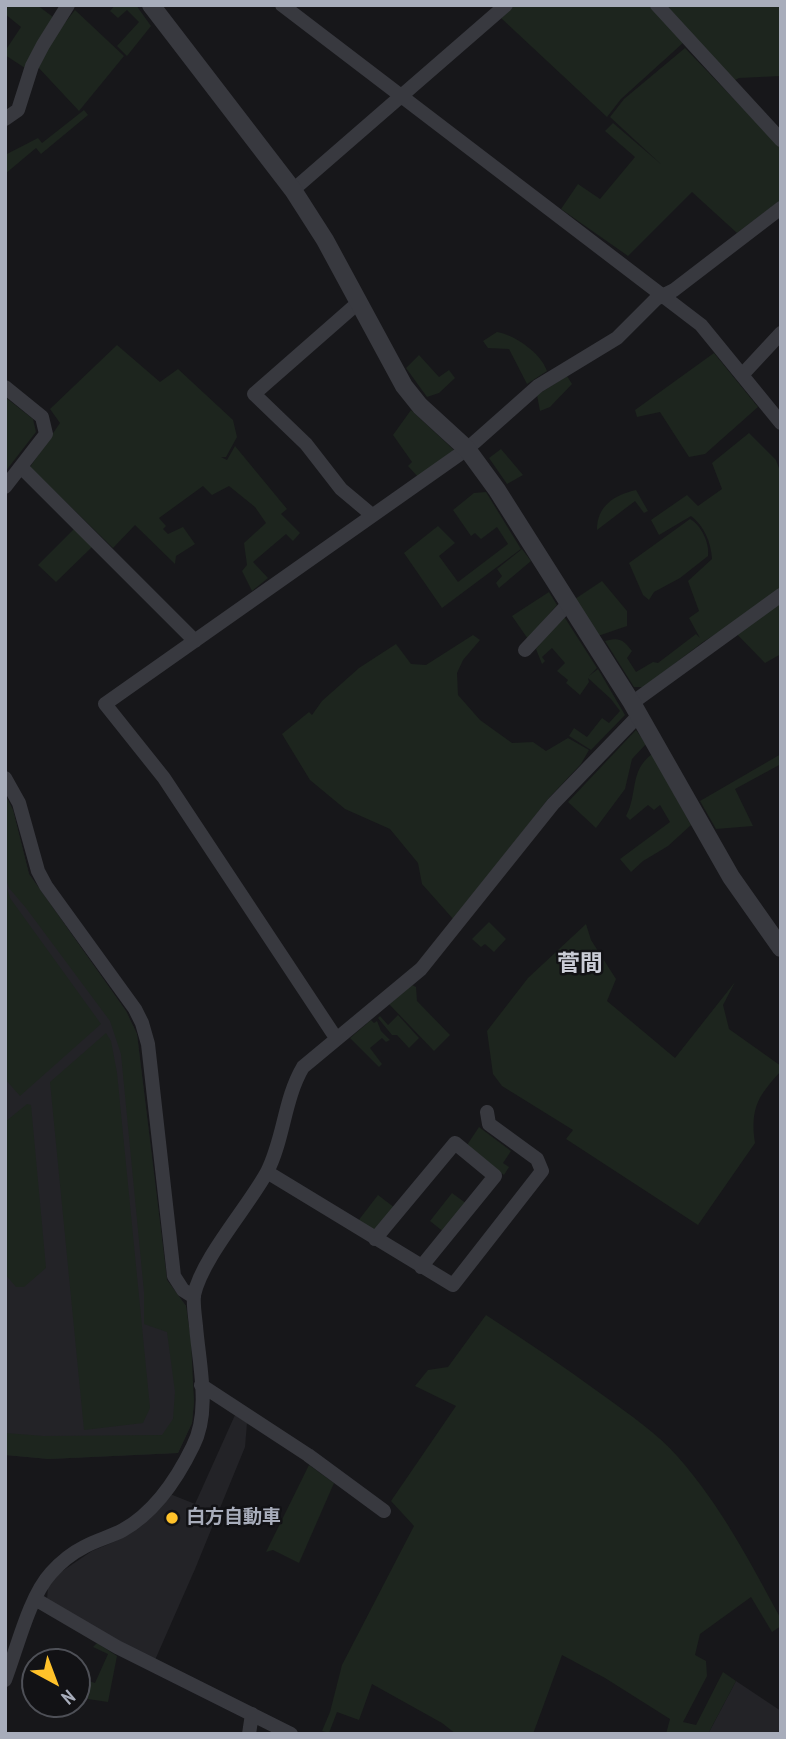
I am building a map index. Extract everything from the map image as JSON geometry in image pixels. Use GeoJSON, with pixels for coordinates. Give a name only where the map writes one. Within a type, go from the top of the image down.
{"type":"FeatureCollection","features":[{"type":"Feature","properties":{"kind":"street"},"geometry":{"type":"LineString","coordinates":[[5,119],[18,110],[32,66],[68,5]]}},
{"type":"Feature","properties":{"kind":"street"},"geometry":{"type":"LineString","coordinates":[[150,5],[293,190],[325,240],[404,386],[420,405],[467,449],[486,474],[636,709],[731,877],[781,948]]}},
{"type":"Feature","properties":{"kind":"street"},"geometry":{"type":"LineString","coordinates":[[282,5],[701,325],[781,423]]}},
{"type":"Feature","properties":{"kind":"street"},"geometry":{"type":"LineString","coordinates":[[293,190],[506,5]]}},
{"type":"Feature","properties":{"kind":"street"},"geometry":{"type":"LineString","coordinates":[[657,5],[781,140]]}},
{"type":"Feature","properties":{"kind":"street"},"geometry":{"type":"LineString","coordinates":[[337,1038],[164,778],[105,704],[467,449],[538,386],[617,338],[663,295],[674,290],[781,208]]}},
{"type":"Feature","properties":{"kind":"street"},"geometry":{"type":"LineString","coordinates":[[359,302],[254,394],[306,444],[341,489],[372,515]]}},
{"type":"Feature","properties":{"kind":"street"},"geometry":{"type":"LineString","coordinates":[[742,375],[781,333]]}},
{"type":"Feature","properties":{"kind":"street"},"geometry":{"type":"LineString","coordinates":[[5,387],[42,417],[46,434],[5,487]]}},
{"type":"Feature","properties":{"kind":"street"},"geometry":{"type":"LineString","coordinates":[[21,467],[195,641]]}},
{"type":"Feature","properties":{"kind":"street"},"geometry":{"type":"LineString","coordinates":[[5,1680],[44,1582],[83,1547],[136,1522],[166,1491],[197,1436],[202,1409],[194,1297],[205,1268],[267,1172],[299,1074],[309,1061],[421,969],[553,804],[636,709],[781,595]]}},
{"type":"Feature","properties":{"kind":"street"},"geometry":{"type":"LineString","coordinates":[[525,650],[569,603]]}},
{"type":"Feature","properties":{"kind":"street"},"geometry":{"type":"LineString","coordinates":[[5,778],[19,803],[38,871],[46,886],[135,1009],[142,1023],[148,1044],[174,1276],[183,1290],[194,1297]]}},
{"type":"Feature","properties":{"kind":"street"},"geometry":{"type":"LineString","coordinates":[[267,1172],[453,1285],[542,1171],[537,1159],[489,1124],[487,1112]]}},
{"type":"Feature","properties":{"kind":"street"},"geometry":{"type":"LineString","coordinates":[[375,1239],[455,1143],[495,1176],[421,1267]]}},
{"type":"Feature","properties":{"kind":"street"},"geometry":{"type":"LineString","coordinates":[[201,1385],[308,1455],[384,1511]]}},
{"type":"Feature","properties":{"kind":"street"},"geometry":{"type":"LineString","coordinates":[[35,1599],[117,1647],[291,1734]]}},
{"type":"Feature","properties":{"kind":"street"},"geometry":{"type":"LineString","coordinates":[[249,1734],[252,1714]]}},
{"type":"Feature","properties":{"kind":"shaded area"},"geometry":{"type":"Polygon","coordinates":[[[5,5],[37,5],[53,17],[25,68],[5,55],[21,27],[5,14],[5,5]]]}},
{"type":"Feature","properties":{"kind":"shaded area"},"geometry":{"type":"Polygon","coordinates":[[[115,5],[136,5],[151,26],[127,56],[117,46],[139,22],[127,10],[118,18],[110,11],[115,5]]]}},
{"type":"Feature","properties":{"kind":"shaded area"},"geometry":{"type":"Polygon","coordinates":[[[515,5],[650,5],[684,42],[621,99],[607,117],[501,18],[515,5]]]}},
{"type":"Feature","properties":{"kind":"shaded area"},"geometry":{"type":"Polygon","coordinates":[[[665,5],[781,5],[781,76],[739,78],[733,81],[665,5]]]}},
{"type":"Feature","properties":{"kind":"shaded area"},"geometry":{"type":"Polygon","coordinates":[[[75,10],[124,56],[79,111],[37,66],[53,38],[75,10]]]}},
{"type":"Feature","properties":{"kind":"shaded area"},"geometry":{"type":"Polygon","coordinates":[[[685,48],[781,148],[781,200],[737,233],[692,192],[628,256],[561,209],[578,184],[600,199],[635,157],[605,131],[613,123],[662,165],[610,117],[624,99],[685,48]]]}},
{"type":"Feature","properties":{"kind":"shaded area"},"geometry":{"type":"Polygon","coordinates":[[[84,110],[88,115],[41,154],[36,148],[5,174],[5,155],[38,138],[42,143],[84,110]]]}},
{"type":"Feature","properties":{"kind":"shaded area"},"geometry":{"type":"Polygon","coordinates":[[[497,332],[526,346],[539,358],[547,371],[527,384],[509,349],[488,348],[483,341],[497,332]]]}},
{"type":"Feature","properties":{"kind":"shaded area"},"geometry":{"type":"Polygon","coordinates":[[[117,345],[160,382],[178,369],[233,420],[237,437],[226,457],[221,457],[227,460],[235,446],[287,509],[281,514],[300,533],[293,541],[286,534],[253,562],[268,578],[252,591],[242,571],[247,565],[244,543],[266,523],[255,507],[229,486],[212,495],[203,486],[159,518],[166,526],[163,529],[168,534],[183,527],[195,544],[176,556],[175,564],[135,525],[113,548],[30,467],[60,423],[50,409],[117,345]]]}},
{"type":"Feature","properties":{"kind":"shaded area"},"geometry":{"type":"Polygon","coordinates":[[[714,353],[758,407],[705,454],[689,457],[660,412],[637,417],[635,410],[714,353]]]}},
{"type":"Feature","properties":{"kind":"shaded area"},"geometry":{"type":"Polygon","coordinates":[[[419,355],[439,377],[449,370],[455,378],[439,393],[427,397],[406,368],[419,355]]]}},
{"type":"Feature","properties":{"kind":"shaded area"},"geometry":{"type":"Polygon","coordinates":[[[567,376],[572,384],[550,407],[540,411],[537,395],[567,376]]]}},
{"type":"Feature","properties":{"kind":"shaded area"},"geometry":{"type":"Polygon","coordinates":[[[5,397],[33,419],[36,432],[5,472],[5,397]]]}},
{"type":"Feature","properties":{"kind":"shaded area"},"geometry":{"type":"Polygon","coordinates":[[[411,410],[454,450],[418,477],[408,466],[412,462],[393,435],[411,410]]]}},
{"type":"Feature","properties":{"kind":"shaded area"},"geometry":{"type":"Polygon","coordinates":[[[749,433],[776,460],[781,474],[781,654],[765,663],[729,626],[703,642],[644,687],[634,687],[605,641],[617,639],[626,644],[632,651],[627,658],[636,672],[653,662],[658,663],[696,634],[700,638],[689,618],[699,611],[688,581],[712,559],[706,535],[691,516],[659,535],[651,520],[687,495],[698,506],[722,489],[712,463],[749,433]]]}},
{"type":"Feature","properties":{"kind":"shaded area"},"geometry":{"type":"Polygon","coordinates":[[[501,449],[523,475],[507,484],[489,458],[501,449]]]}},
{"type":"Feature","properties":{"kind":"shaded area"},"geometry":{"type":"Polygon","coordinates":[[[636,490],[648,511],[644,513],[635,501],[597,530],[600,514],[608,503],[636,490]]]}},
{"type":"Feature","properties":{"kind":"shaded area"},"geometry":{"type":"Polygon","coordinates":[[[486,492],[521,549],[442,608],[404,553],[438,526],[455,543],[439,556],[458,582],[508,544],[497,527],[481,539],[475,533],[471,536],[453,510],[474,493],[486,492]]]}},
{"type":"Feature","properties":{"kind":"shaded area"},"geometry":{"type":"Polygon","coordinates":[[[690,519],[704,535],[708,556],[680,578],[654,592],[649,600],[643,595],[629,563],[690,519]]]}},
{"type":"Feature","properties":{"kind":"shaded area"},"geometry":{"type":"Polygon","coordinates":[[[75,528],[92,547],[56,582],[38,565],[75,528]]]}},
{"type":"Feature","properties":{"kind":"shaded area"},"geometry":{"type":"Polygon","coordinates":[[[522,549],[531,561],[499,588],[496,583],[502,576],[497,569],[522,549]]]}},
{"type":"Feature","properties":{"kind":"shaded area"},"geometry":{"type":"Polygon","coordinates":[[[602,581],[627,611],[627,626],[598,636],[575,599],[602,581]]]}},
{"type":"Feature","properties":{"kind":"shaded area"},"geometry":{"type":"Polygon","coordinates":[[[549,592],[557,605],[528,639],[512,616],[549,592]]]}},
{"type":"Feature","properties":{"kind":"shaded area"},"geometry":{"type":"Polygon","coordinates":[[[561,617],[565,618],[597,668],[589,676],[598,669],[625,715],[591,750],[569,736],[574,728],[587,737],[602,718],[609,723],[620,711],[588,678],[589,682],[580,695],[566,683],[568,680],[557,671],[565,663],[552,648],[542,657],[545,661],[542,664],[536,649],[561,617]]]}},
{"type":"Feature","properties":{"kind":"shaded area"},"geometry":{"type":"Polygon","coordinates":[[[473,635],[480,640],[463,660],[457,673],[458,695],[480,720],[512,743],[533,742],[546,751],[568,738],[589,750],[581,764],[548,799],[454,920],[422,884],[418,863],[390,829],[345,809],[310,780],[282,734],[309,712],[312,715],[322,701],[359,668],[396,644],[411,664],[426,665],[473,635]]]}},
{"type":"Feature","properties":{"kind":"shaded area"},"geometry":{"type":"Polygon","coordinates":[[[636,730],[646,744],[632,759],[625,789],[596,828],[568,802],[636,730]]]}},
{"type":"Feature","properties":{"kind":"shaded area"},"geometry":{"type":"Polygon","coordinates":[[[652,754],[691,825],[668,846],[643,861],[631,872],[620,859],[670,822],[660,805],[654,810],[648,805],[630,820],[626,816],[637,775],[652,754]]]}},
{"type":"Feature","properties":{"kind":"shaded area"},"geometry":{"type":"Polygon","coordinates":[[[781,754],[781,764],[735,789],[753,826],[716,829],[700,801],[781,754]]]}},
{"type":"Feature","properties":{"kind":"shaded area"},"geometry":{"type":"Polygon","coordinates":[[[5,794],[13,810],[29,874],[126,1011],[137,1034],[167,1280],[186,1306],[194,1402],[192,1423],[178,1453],[49,1459],[5,1455],[5,794]]]}},
{"type":"Feature","properties":{"kind":"shaded area"},"geometry":{"type":"Polygon","coordinates":[[[5,794],[13,810],[29,874],[126,1011],[137,1034],[167,1280],[186,1306],[191,1340],[194,1402],[192,1423],[178,1453],[49,1459],[5,1455],[5,1433],[44,1436],[162,1435],[173,1419],[175,1392],[167,1332],[144,1324],[144,1292],[121,1054],[110,1021],[9,888],[5,876],[5,794]]]}},
{"type":"Feature","properties":{"kind":"shaded area"},"geometry":{"type":"Polygon","coordinates":[[[5,881],[10,898],[101,1024],[20,1096],[5,1079],[5,881]]]}},
{"type":"Feature","properties":{"kind":"shaded area"},"geometry":{"type":"Polygon","coordinates":[[[489,922],[506,939],[494,952],[485,944],[481,947],[472,939],[489,922]]]}},
{"type":"Feature","properties":{"kind":"shaded area"},"geometry":{"type":"Polygon","coordinates":[[[586,924],[591,940],[616,979],[607,1001],[675,1058],[735,982],[723,1005],[729,1029],[781,1066],[781,1071],[761,1096],[755,1111],[755,1143],[698,1225],[566,1139],[573,1130],[502,1086],[493,1074],[487,1031],[528,978],[586,924]]]}},
{"type":"Feature","properties":{"kind":"shaded area"},"geometry":{"type":"Polygon","coordinates":[[[412,985],[416,987],[417,1001],[450,1035],[434,1051],[389,1004],[412,985]]]}},
{"type":"Feature","properties":{"kind":"shaded area"},"geometry":{"type":"Polygon","coordinates":[[[398,1015],[419,1038],[409,1048],[397,1035],[392,1035],[378,1018],[380,1016],[388,1025],[398,1015]]]}},
{"type":"Feature","properties":{"kind":"shaded area"},"geometry":{"type":"Polygon","coordinates":[[[371,1020],[374,1023],[377,1021],[381,1031],[390,1040],[386,1042],[382,1038],[370,1048],[382,1064],[379,1067],[350,1038],[371,1020]]]}},
{"type":"Feature","properties":{"kind":"shaded area"},"geometry":{"type":"Polygon","coordinates":[[[106,1033],[111,1041],[117,1073],[150,1408],[143,1423],[84,1430],[50,1082],[106,1033]]]}},
{"type":"Feature","properties":{"kind":"shaded area"},"geometry":{"type":"Polygon","coordinates":[[[27,1104],[31,1105],[46,1268],[24,1287],[16,1287],[5,1274],[5,1122],[27,1104]]]}},
{"type":"Feature","properties":{"kind":"shaded area"},"geometry":{"type":"Polygon","coordinates":[[[479,1127],[511,1151],[503,1163],[509,1167],[504,1175],[467,1145],[479,1127]]]}},
{"type":"Feature","properties":{"kind":"shaded area"},"geometry":{"type":"Polygon","coordinates":[[[452,1193],[467,1204],[445,1233],[430,1221],[452,1193]]]}},
{"type":"Feature","properties":{"kind":"shaded area"},"geometry":{"type":"Polygon","coordinates":[[[378,1195],[395,1208],[378,1228],[372,1230],[358,1221],[378,1195]]]}},
{"type":"Feature","properties":{"kind":"shaded area"},"geometry":{"type":"Polygon","coordinates":[[[486,1315],[590,1386],[670,1448],[694,1476],[721,1515],[781,1619],[781,1626],[772,1632],[751,1597],[700,1634],[695,1655],[706,1661],[707,1676],[683,1722],[696,1725],[723,1672],[736,1681],[708,1734],[666,1734],[670,1719],[605,1678],[562,1655],[533,1734],[456,1734],[442,1723],[372,1684],[359,1720],[337,1712],[329,1733],[322,1731],[330,1712],[342,1665],[414,1526],[391,1501],[456,1406],[415,1386],[428,1370],[448,1367],[486,1315]]]}},
{"type":"Feature","properties":{"kind":"shaded area"},"geometry":{"type":"Polygon","coordinates":[[[235,1415],[247,1423],[245,1447],[155,1660],[65,1612],[47,1599],[48,1587],[58,1574],[92,1551],[116,1541],[170,1494],[195,1504],[235,1415]]]}},
{"type":"Feature","properties":{"kind":"shaded area"},"geometry":{"type":"Polygon","coordinates":[[[309,1465],[334,1483],[299,1563],[273,1550],[266,1552],[309,1465]]]}},
{"type":"Feature","properties":{"kind":"shaded area"},"geometry":{"type":"Polygon","coordinates":[[[97,1643],[117,1656],[108,1702],[91,1699],[91,1682],[95,1683],[108,1654],[93,1647],[97,1643]]]}},
{"type":"Feature","properties":{"kind":"shaded area"},"geometry":{"type":"Polygon","coordinates":[[[736,1681],[781,1711],[781,1734],[708,1734],[736,1681]]]}},
{"type":"Feature","properties":{"kind":"place","name":"白方自動車"},"geometry":{"type":"Point","coordinates":[172,1518]}},
{"type":"Feature","properties":{"kind":"district","name":"菅間"},"geometry":{"type":"Point","coordinates":[580,964]}}]}
